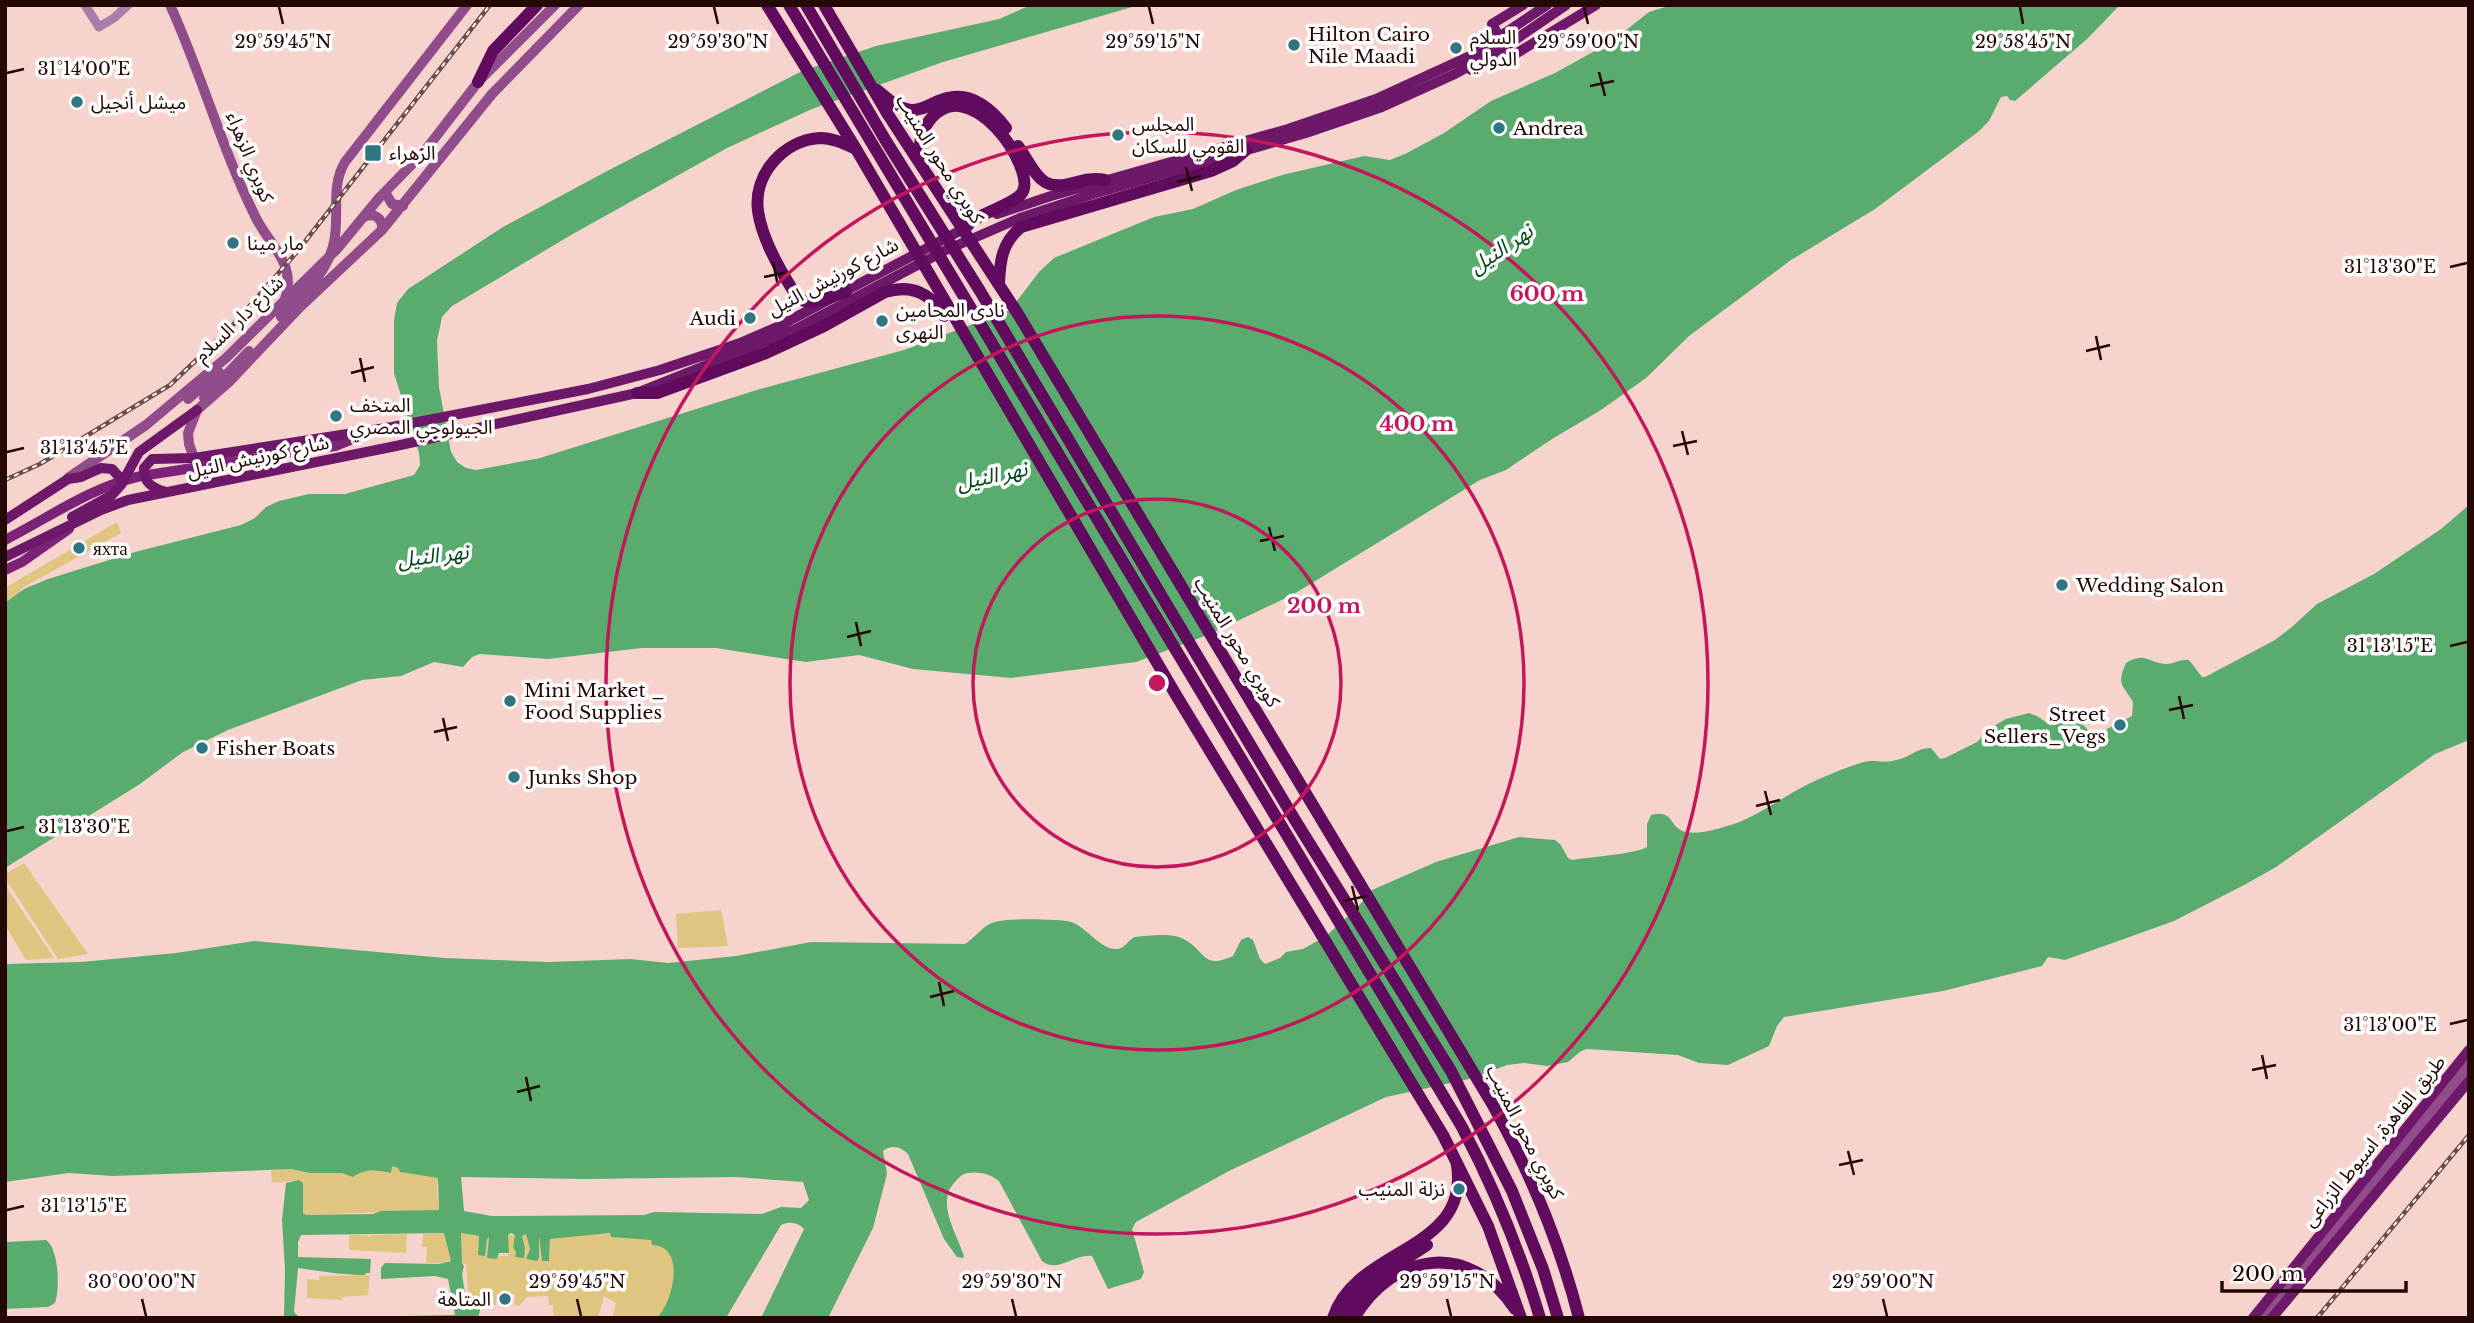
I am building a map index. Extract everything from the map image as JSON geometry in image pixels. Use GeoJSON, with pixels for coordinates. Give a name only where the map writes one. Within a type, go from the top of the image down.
{"type":"FeatureCollection","features":[{"type":"Feature","properties":{"kind":"highway"},"geometry":{"type":"LineString","coordinates":[[478,82],[493,51],[537,5]]}},
{"type":"Feature","properties":{"kind":"highway"},"geometry":{"type":"LineString","coordinates":[[767,5],[856,149],[1176,695],[1454,1154],[1488,1226],[1520,1318]]}},
{"type":"Feature","properties":{"kind":"highway"},"geometry":{"type":"LineString","coordinates":[[789,5],[1462,1127],[1487,1175],[1517,1247],[1540,1318]]}},
{"type":"Feature","properties":{"kind":"highway","name":"كوبري محور المنيب"},"geometry":{"type":"LineString","coordinates":[[806,5],[886,141],[981,291],[1295,820],[1451,1071],[1512,1191],[1543,1269],[1558,1318]]}},
{"type":"Feature","properties":{"kind":"highway","name":"كوبري محور المنيب"},"geometry":{"type":"LineString","coordinates":[[824,5],[932,184],[999,284],[1494,1107],[1545,1212],[1580,1317]]}},
{"type":"Feature","properties":{"kind":"highway"},"geometry":{"type":"LineString","coordinates":[[1500,38],[1492,24],[1523,5]]}},
{"type":"Feature","properties":{"kind":"highway","name":"شارع كورنيش النيل"},"geometry":{"type":"LineString","coordinates":[[169,492],[153,487],[146,481],[144,471],[148,463],[158,457],[194,458],[376,430],[603,385],[695,359],[777,327],[962,229],[1006,211],[1338,113],[1407,86],[1472,55],[1546,11],[1566,5]]}},
{"type":"Feature","properties":{"kind":"highway"},"geometry":{"type":"LineString","coordinates":[[1455,74],[1487,66],[1517,53],[1596,5]]}},
{"type":"Feature","properties":{"kind":"highway","name":"شارع كورنيش النيل"},"geometry":{"type":"LineString","coordinates":[[5,557],[119,503],[637,393],[794,330],[944,251],[1020,218],[1352,118],[1455,74],[1509,44],[1546,11]]}},
{"type":"Feature","properties":{"kind":"highway"},"geometry":{"type":"LineString","coordinates":[[872,85],[896,106],[908,110],[921,109],[949,98],[964,97],[978,101],[996,115],[1020,156],[1025,187],[1021,195],[983,213],[962,229]]}},
{"type":"Feature","properties":{"kind":"highway"},"geometry":{"type":"LineString","coordinates":[[932,184],[923,163],[919,141],[929,120],[948,108],[971,108],[981,113],[1041,180],[1050,186],[1060,187],[1094,179],[1105,180]]}},
{"type":"Feature","properties":{"kind":"highway"},"geometry":{"type":"LineString","coordinates":[[846,292],[804,302],[791,288],[768,242],[760,222],[757,197],[766,173],[781,153],[795,145],[823,138],[856,149]]}},
{"type":"Feature","properties":{"kind":"highway"},"geometry":{"type":"LineString","coordinates":[[999,284],[1002,252],[1013,234],[1021,227],[1221,167],[1246,150]]}},
{"type":"Feature","properties":{"kind":"highway"},"geometry":{"type":"LineString","coordinates":[[637,393],[657,393],[766,353],[824,326],[885,292],[902,288],[928,296],[954,330],[970,345]]}},
{"type":"Feature","properties":{"kind":"highway"},"geometry":{"type":"LineString","coordinates":[[54,533],[68,519],[109,498],[123,481],[139,452],[197,411]]}},
{"type":"Feature","properties":{"kind":"highway"},"geometry":{"type":"LineString","coordinates":[[5,520],[68,479],[81,477],[94,470],[104,467],[116,471],[123,481]]}},
{"type":"Feature","properties":{"kind":"highway","name":"طريق القاهرة, اسيوط الزراعى"},"geometry":{"type":"LineString","coordinates":[[2253,1318],[2469,1050]]}},
{"type":"Feature","properties":{"kind":"highway","name":"طريق القاهرة, اسيوط الزراعى"},"geometry":{"type":"LineString","coordinates":[[2272,1318],[2469,1081]]}},
{"type":"Feature","properties":{"kind":"highway"},"geometry":{"type":"LineString","coordinates":[[1343,1318],[1363,1287],[1429,1244],[1437,1234],[1456,1195],[1458,1174],[1454,1154]]}},
{"type":"Feature","properties":{"kind":"highway"},"geometry":{"type":"LineString","coordinates":[[1333,1318],[1342,1297],[1351,1285],[1389,1258],[1428,1236],[1443,1222]]}},
{"type":"Feature","properties":{"kind":"highway"},"geometry":{"type":"LineString","coordinates":[[1354,1318],[1372,1294],[1396,1276],[1434,1262],[1462,1265],[1486,1277],[1498,1287],[1520,1318]]}},
{"type":"Feature","properties":{"kind":"main road","name":"كوبري الزهراء"},"geometry":{"type":"LineString","coordinates":[[146,425],[164,417],[213,379],[280,307],[289,282],[283,259],[265,236],[248,201],[170,5]]}},
{"type":"Feature","properties":{"kind":"main road"},"geometry":{"type":"LineString","coordinates":[[194,458],[188,433],[209,391],[317,278],[330,257],[336,235],[337,184],[345,162],[467,5]]}},
{"type":"Feature","properties":{"kind":"main road","name":"شارع دار السلام"},"geometry":{"type":"LineString","coordinates":[[68,479],[146,425],[226,358],[337,249],[385,192],[424,152],[478,82],[555,5]]}},
{"type":"Feature","properties":{"kind":"main road","name":"شارع دار السلام"},"geometry":{"type":"LineString","coordinates":[[197,411],[300,307],[382,230],[492,94],[579,5]]}},
{"type":"Feature","properties":{"kind":"main road"},"geometry":{"type":"LineString","coordinates":[[385,192],[392,204],[403,206]]}},
{"type":"Feature","properties":{"kind":"main road"},"geometry":{"type":"LineString","coordinates":[[363,217],[377,216],[382,230]]}},
{"type":"Feature","properties":{"kind":"main road"},"geometry":{"type":"LineString","coordinates":[[10,537],[86,495],[118,482],[335,446],[376,430]]}},
{"type":"Feature","properties":{"kind":"main road"},"geometry":{"type":"LineString","coordinates":[[5,570],[22,562],[83,519]]}},
{"type":"Feature","properties":{"kind":"main road"},"geometry":{"type":"LineString","coordinates":[[2265,1318],[2469,1066]]}},
{"type":"Feature","properties":{"kind":"main road"},"geometry":{"type":"LineString","coordinates":[[2344,1230],[2368,1196],[2469,1073]]}},
{"type":"Feature","properties":{"kind":"street"},"geometry":{"type":"LineString","coordinates":[[85,5],[99,27],[128,5]]}},
{"type":"Feature","properties":{"kind":"shaded area"},"geometry":{"type":"Polygon","coordinates":[[[117,522],[121,533],[22,588],[17,596],[5,603],[5,588],[117,522]]]}},
{"type":"Feature","properties":{"kind":"shaded area"},"geometry":{"type":"Polygon","coordinates":[[[24,863],[88,954],[58,959],[5,878],[5,874],[24,863]]]}},
{"type":"Feature","properties":{"kind":"shaded area"},"geometry":{"type":"Polygon","coordinates":[[[5,885],[54,958],[26,960],[5,925],[5,885]]]}},
{"type":"Feature","properties":{"kind":"shaded area"},"geometry":{"type":"Polygon","coordinates":[[[721,910],[728,946],[678,948],[676,914],[721,910]]]}},
{"type":"Feature","properties":{"kind":"shaded area"},"geometry":{"type":"Polygon","coordinates":[[[391,1166],[401,1172],[438,1178],[439,1210],[306,1215],[303,1213],[299,1180],[272,1183],[271,1170],[291,1169],[309,1173],[352,1175],[361,1171],[391,1173],[391,1166]]]}},
{"type":"Feature","properties":{"kind":"shaded area"},"geometry":{"type":"Polygon","coordinates":[[[444,1233],[451,1260],[426,1263],[427,1247],[422,1247],[423,1234],[444,1233]]]}},
{"type":"Feature","properties":{"kind":"shaded area"},"geometry":{"type":"Polygon","coordinates":[[[460,1233],[479,1236],[478,1254],[484,1256],[489,1237],[487,1257],[499,1258],[508,1256],[508,1235],[515,1235],[515,1257],[525,1248],[522,1236],[526,1233],[530,1249],[526,1259],[536,1261],[539,1258],[539,1236],[542,1261],[549,1260],[550,1239],[610,1233],[611,1237],[648,1240],[659,1244],[672,1260],[672,1291],[657,1318],[612,1318],[616,1303],[604,1296],[598,1318],[554,1318],[553,1305],[549,1305],[548,1296],[527,1297],[519,1306],[514,1305],[515,1294],[497,1294],[496,1305],[469,1304],[460,1233]]]}},
{"type":"Feature","properties":{"kind":"shaded area"},"geometry":{"type":"Polygon","coordinates":[[[407,1234],[406,1253],[349,1250],[349,1235],[369,1237],[407,1234]]]}},
{"type":"Feature","properties":{"kind":"shaded area"},"geometry":{"type":"Polygon","coordinates":[[[370,1275],[368,1295],[342,1297],[342,1300],[307,1298],[307,1279],[319,1280],[319,1276],[370,1275]]]}},
{"type":"Feature","properties":{"kind":"water","name":"نهر النيل"},"geometry":{"type":"Polygon","coordinates":[[[1031,5],[1139,5],[943,62],[812,109],[727,148],[571,235],[452,306],[442,317],[437,341],[439,387],[451,452],[457,462],[476,470],[540,458],[760,389],[904,350],[1010,310],[1039,272],[1054,258],[1154,217],[1193,209],[1236,190],[1282,175],[1364,156],[1390,160],[1407,153],[1444,133],[1491,101],[1555,73],[1611,42],[1649,12],[1672,5],[2120,5],[2087,39],[2015,101],[2007,96],[2001,97],[1989,121],[1978,132],[1875,209],[1791,260],[1689,336],[1646,378],[1601,410],[1506,470],[1480,480],[1294,594],[1210,634],[1136,662],[1011,678],[913,669],[859,655],[806,662],[716,648],[642,648],[548,659],[480,654],[472,657],[463,667],[434,662],[401,676],[362,680],[228,730],[183,752],[140,784],[5,868],[5,603],[24,589],[48,579],[135,552],[241,525],[279,501],[309,494],[345,494],[414,475],[420,465],[419,453],[394,373],[394,320],[397,303],[408,289],[503,227],[802,71],[876,46],[999,19],[1031,5]]]}},
{"type":"Feature","properties":{"kind":"water"},"geometry":{"type":"Polygon","coordinates":[[[2469,505],[2469,740],[2435,754],[2276,867],[2174,921],[2065,960],[2048,957],[2042,966],[1943,991],[1784,1017],[1769,1046],[1728,1065],[1699,1063],[1678,1055],[1587,1049],[1568,1062],[1547,1066],[1524,1063],[1507,1065],[1469,1079],[1386,1097],[1229,1171],[1136,1222],[1132,1229],[1144,1272],[1141,1279],[1108,1289],[1092,1256],[1054,1265],[1042,1261],[999,1181],[985,1174],[964,1174],[949,1191],[947,1209],[964,1256],[957,1257],[944,1239],[908,1154],[896,1147],[883,1151],[887,1174],[873,1228],[828,1318],[761,1318],[804,1229],[790,1223],[781,1225],[726,1318],[657,1318],[668,1299],[674,1275],[670,1254],[663,1248],[652,1245],[651,1240],[611,1237],[610,1233],[550,1239],[549,1261],[542,1261],[539,1236],[537,1261],[526,1259],[530,1249],[526,1234],[522,1236],[524,1258],[515,1257],[515,1235],[511,1233],[508,1235],[509,1253],[499,1253],[497,1259],[487,1258],[489,1237],[485,1256],[478,1255],[479,1236],[461,1233],[464,1266],[462,1274],[467,1306],[481,1307],[478,1318],[300,1318],[284,1318],[282,1220],[286,1183],[299,1180],[303,1183],[303,1213],[306,1215],[373,1214],[381,1211],[439,1210],[438,1178],[400,1172],[392,1166],[391,1173],[367,1171],[353,1177],[342,1173],[309,1173],[291,1169],[113,1176],[69,1173],[5,1182],[5,964],[81,962],[176,953],[254,941],[445,958],[549,962],[631,959],[668,963],[736,956],[811,942],[965,944],[991,923],[1033,919],[1071,922],[1112,949],[1120,948],[1135,937],[1174,936],[1192,944],[1205,957],[1215,961],[1233,956],[1241,940],[1248,937],[1253,940],[1260,959],[1265,964],[1280,958],[1286,952],[1303,949],[1326,936],[1357,908],[1372,890],[1436,862],[1519,837],[1555,840],[1572,860],[1633,852],[1647,847],[1647,824],[1651,815],[1664,815],[1676,827],[1686,832],[1698,833],[1717,829],[1746,819],[1813,782],[1861,763],[1893,761],[1926,748],[1931,748],[1940,759],[1945,758],[1977,742],[1990,728],[2006,719],[2029,713],[2050,725],[2075,716],[2088,730],[2105,730],[2132,716],[2133,702],[2121,681],[2126,663],[2138,658],[2166,664],[2189,660],[2202,677],[2205,677],[2275,640],[2317,604],[2374,574],[2441,529],[2469,505]],[[461,1177],[464,1211],[492,1216],[644,1215],[654,1212],[762,1214],[781,1207],[801,1208],[809,1200],[803,1182],[736,1177],[461,1177]],[[444,1233],[301,1235],[298,1257],[371,1259],[370,1273],[348,1274],[298,1268],[294,1312],[300,1318],[455,1315],[448,1279],[435,1276],[381,1279],[381,1268],[385,1263],[439,1264],[451,1261],[444,1233]]]}},
{"type":"Feature","properties":{"kind":"water"},"geometry":{"type":"Polygon","coordinates":[[[46,1240],[56,1260],[58,1288],[55,1303],[48,1307],[5,1309],[5,1242],[46,1240]]]}},
{"type":"Feature","properties":{"kind":"railway"},"geometry":{"type":"LineString","coordinates":[[5,480],[40,464],[170,385],[232,326],[296,253],[490,5]]}},
{"type":"Feature","properties":{"kind":"railway"},"geometry":{"type":"LineString","coordinates":[[2317,1318],[2469,1135]]}},
{"type":"Feature","properties":{"kind":"place","name":"Hilton Cairo Nile Maadi"},"geometry":{"type":"Point","coordinates":[1294,45]}},
{"type":"Feature","properties":{"kind":"place","name":"السلام الدولي"},"geometry":{"type":"Point","coordinates":[1456,48]}},
{"type":"Feature","properties":{"kind":"place","name":"ميشل أنجيل"},"geometry":{"type":"Point","coordinates":[77,102]}},
{"type":"Feature","properties":{"kind":"place","name":"Andrea"},"geometry":{"type":"Point","coordinates":[1499,128]}},
{"type":"Feature","properties":{"kind":"place","name":"المجلس القومي للسكان"},"geometry":{"type":"Point","coordinates":[1118,135]}},
{"type":"Feature","properties":{"kind":"place","name":"الزهراء"},"geometry":{"type":"Point","coordinates":[373,153]}},
{"type":"Feature","properties":{"kind":"place","name":"مار مينا"},"geometry":{"type":"Point","coordinates":[233,243]}},
{"type":"Feature","properties":{"kind":"place","name":"Audi"},"geometry":{"type":"Point","coordinates":[750,318]}},
{"type":"Feature","properties":{"kind":"place","name":"نادى المحامين النهرى"},"geometry":{"type":"Point","coordinates":[882,321]}},
{"type":"Feature","properties":{"kind":"place","name":"المتخف الجيولوجي المصري"},"geometry":{"type":"Point","coordinates":[336,416]}},
{"type":"Feature","properties":{"kind":"place","name":"яхта"},"geometry":{"type":"Point","coordinates":[79,548]}},
{"type":"Feature","properties":{"kind":"place","name":"Wedding Salon"},"geometry":{"type":"Point","coordinates":[2062,585]}},
{"type":"Feature","properties":{"kind":"place","name":"Mini Market _ Food Supplies"},"geometry":{"type":"Point","coordinates":[510,701]}},
{"type":"Feature","properties":{"kind":"place","name":"Street Sellers_Vegs"},"geometry":{"type":"Point","coordinates":[2120,725]}},
{"type":"Feature","properties":{"kind":"place","name":"Fisher Boats"},"geometry":{"type":"Point","coordinates":[202,748]}},
{"type":"Feature","properties":{"kind":"place","name":"Junks Shop"},"geometry":{"type":"Point","coordinates":[514,777]}},
{"type":"Feature","properties":{"kind":"place","name":"نزلة المنيب"},"geometry":{"type":"Point","coordinates":[1459,1189]}},
{"type":"Feature","properties":{"kind":"place","name":"المتاهة"},"geometry":{"type":"Point","coordinates":[505,1299]}}]}
